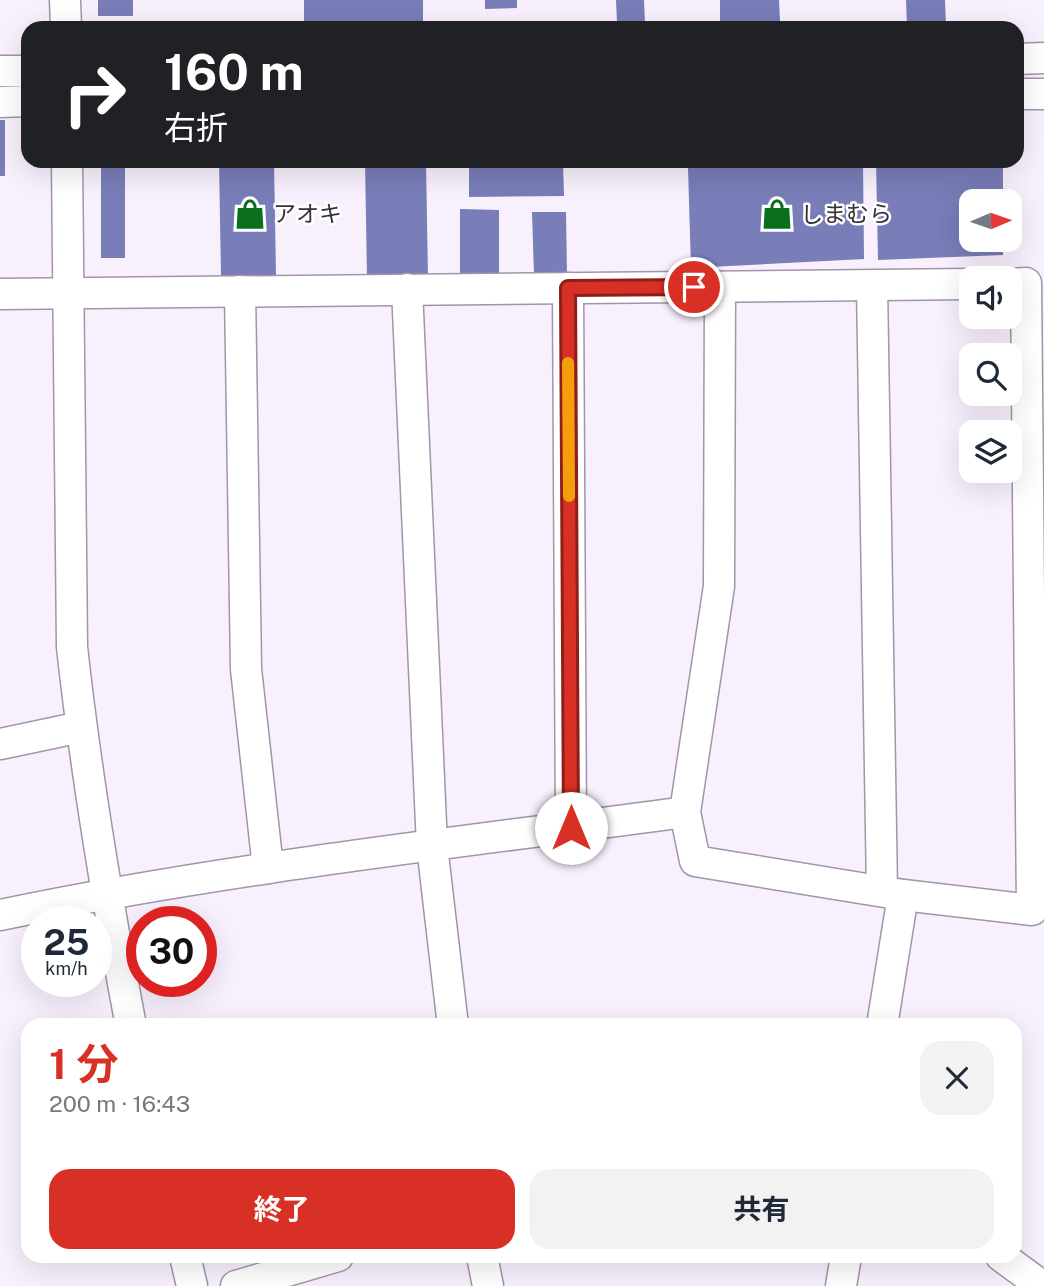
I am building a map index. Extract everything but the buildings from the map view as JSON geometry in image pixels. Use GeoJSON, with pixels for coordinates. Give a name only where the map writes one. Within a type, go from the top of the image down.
{"type":"FeatureCollection","features":[{"type":"Feature","properties":{"kind":"street"},"geometry":{"type":"LineString","coordinates":[[65,0],[66,21]]}},
{"type":"Feature","properties":{"kind":"street"},"geometry":{"type":"LineString","coordinates":[[1024,59],[1044,58]]}},
{"type":"Feature","properties":{"kind":"street"},"geometry":{"type":"LineString","coordinates":[[0,71],[21,71]]}},
{"type":"Feature","properties":{"kind":"street"},"geometry":{"type":"LineString","coordinates":[[1024,94],[1044,94]]}},
{"type":"Feature","properties":{"kind":"street"},"geometry":{"type":"LineString","coordinates":[[0,102],[21,101]]}},
{"type":"Feature","properties":{"kind":"street"},"geometry":{"type":"LineString","coordinates":[[67,168],[72,647],[80,727],[106,893],[129,1018]]}},
{"type":"Feature","properties":{"kind":"street"},"geometry":{"type":"LineString","coordinates":[[720,287],[719,586],[685,812],[695,861],[893,893],[1032,910],[1026,283],[1022,283]]}},
{"type":"Feature","properties":{"kind":"street"},"geometry":{"type":"LineString","coordinates":[[0,294],[959,284]]}},
{"type":"Feature","properties":{"kind":"street"},"geometry":{"type":"LineString","coordinates":[[872,286],[893,893],[883,1018]]}},
{"type":"Feature","properties":{"kind":"street"},"geometry":{"type":"LineString","coordinates":[[568,288],[571,828]]}},
{"type":"Feature","properties":{"kind":"street"},"geometry":{"type":"LineString","coordinates":[[407,289],[432,846],[452,1018]]}},
{"type":"Feature","properties":{"kind":"street"},"geometry":{"type":"LineString","coordinates":[[240,291],[246,669],[268,868]]}},
{"type":"Feature","properties":{"kind":"street"},"geometry":{"type":"LineString","coordinates":[[0,744],[80,727]]}},
{"type":"Feature","properties":{"kind":"street"},"geometry":{"type":"LineString","coordinates":[[0,915],[106,893],[268,868],[685,812]]}},
{"type":"Feature","properties":{"kind":"street"},"geometry":{"type":"LineString","coordinates":[[186,1263],[192,1286]]}},
{"type":"Feature","properties":{"kind":"street"},"geometry":{"type":"LineString","coordinates":[[236,1286],[314,1263]]}},
{"type":"Feature","properties":{"kind":"street"},"geometry":{"type":"LineString","coordinates":[[483,1263],[488,1286]]}},
{"type":"Feature","properties":{"kind":"street"},"geometry":{"type":"LineString","coordinates":[[841,1286],[845,1263]]}},
{"type":"Feature","properties":{"kind":"street"},"geometry":{"type":"LineString","coordinates":[[1011,1263],[1042,1286]]}},
{"type":"Feature","properties":{"kind":"slow traffic"},"geometry":{"type":"LineString","coordinates":[[568,363],[569,496]]}},
{"type":"Feature","properties":{"kind":"place","name":"アオキ"},"geometry":{"type":"Point","coordinates":[250,214]}},
{"type":"Feature","properties":{"kind":"place","name":"しまむら"},"geometry":{"type":"Point","coordinates":[777,214]}},
{"type":"Feature","properties":{"kind":"route"},"geometry":{"type":"LineString","coordinates":[[571,828],[568,288],[694,287]]}}]}
